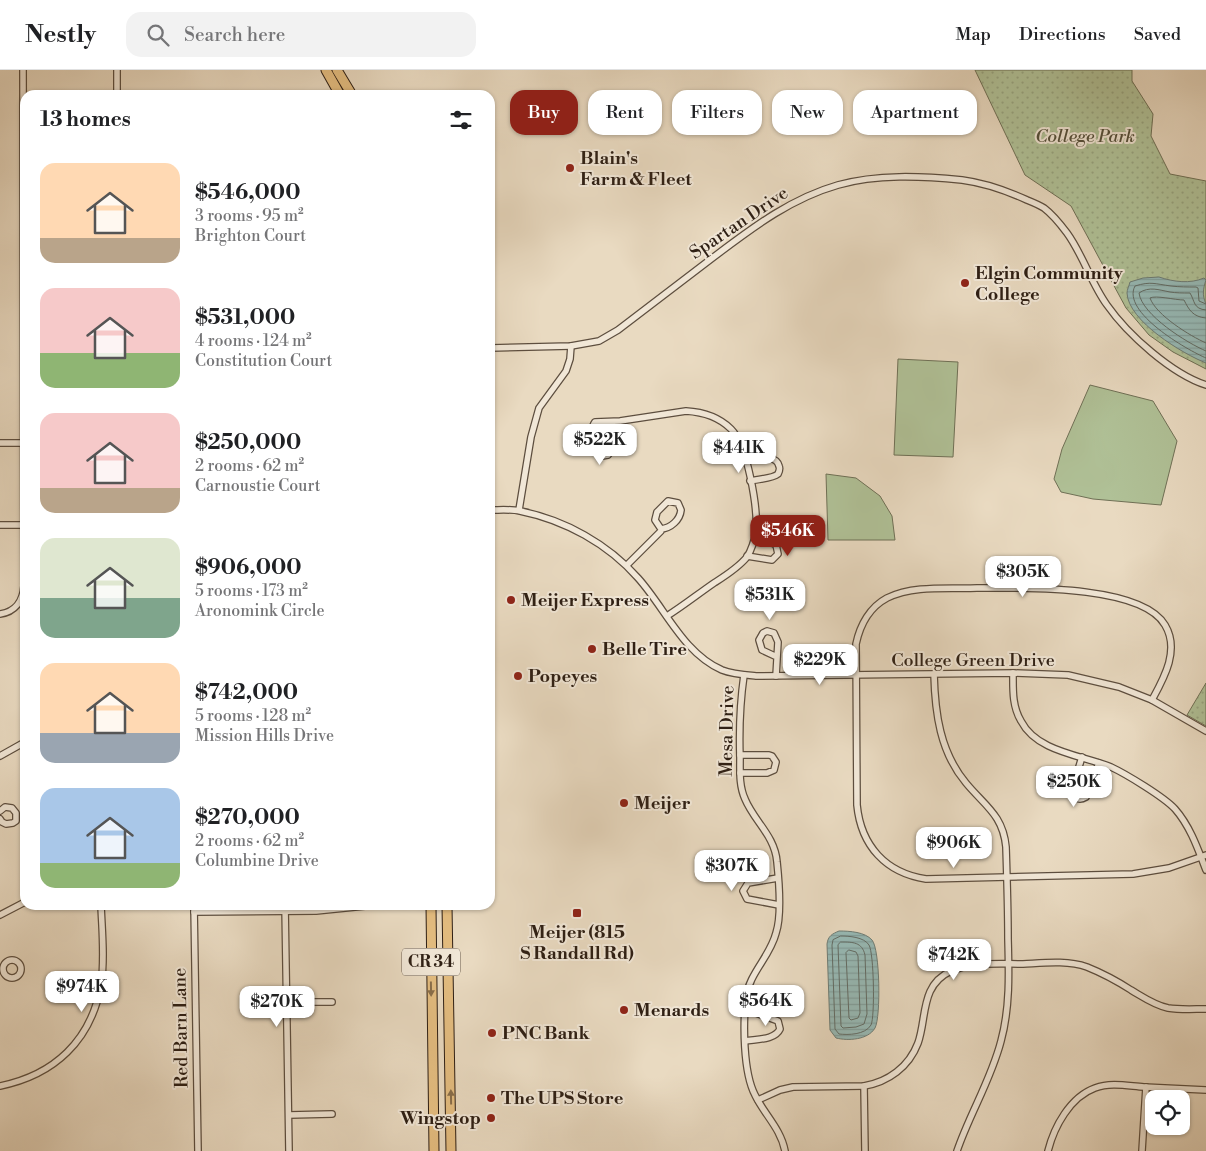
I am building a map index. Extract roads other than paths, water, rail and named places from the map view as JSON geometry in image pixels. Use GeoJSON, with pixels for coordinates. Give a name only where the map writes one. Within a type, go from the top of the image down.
{"type":"FeatureCollection","features":[{"type":"Feature","properties":{"kind":"main road"},"geometry":{"type":"LineString","coordinates":[[326,70],[337,90]]}},
{"type":"Feature","properties":{"kind":"main road"},"geometry":{"type":"LineString","coordinates":[[338,70],[349,90]]}},
{"type":"Feature","properties":{"kind":"main road","name":"CR 34"},"geometry":{"type":"LineString","coordinates":[[431,910],[434,1151]]}},
{"type":"Feature","properties":{"kind":"main road","name":"CR 34"},"geometry":{"type":"LineString","coordinates":[[447,910],[452,1151]]}},
{"type":"Feature","properties":{"kind":"street"},"geometry":{"type":"LineString","coordinates":[[23,70],[23,90]]}},
{"type":"Feature","properties":{"kind":"street"},"geometry":{"type":"LineString","coordinates":[[117,70],[117,90]]}},
{"type":"Feature","properties":{"kind":"street","name":"Spartan Drive"},"geometry":{"type":"LineString","coordinates":[[495,348],[571,346],[599,341],[618,330],[745,234],[791,203],[838,185],[908,176],[976,182],[1003,189],[1044,208],[1066,231],[1077,248],[1107,306],[1159,359],[1196,382],[1206,386]]}},
{"type":"Feature","properties":{"kind":"street"},"geometry":{"type":"LineString","coordinates":[[519,510],[531,437],[539,408],[566,371],[570,359],[571,346]]}},
{"type":"Feature","properties":{"kind":"street"},"geometry":{"type":"LineString","coordinates":[[614,422],[612,450],[605,456],[599,454],[596,450],[592,431],[592,426],[595,422],[614,422],[686,411],[701,412],[719,420],[730,428],[738,439],[746,460],[756,520],[755,535],[748,556],[734,569],[667,616]]}},
{"type":"Feature","properties":{"kind":"street"},"geometry":{"type":"LineString","coordinates":[[0,443],[20,443]]}},
{"type":"Feature","properties":{"kind":"street"},"geometry":{"type":"LineString","coordinates":[[746,460],[770,458],[776,460],[779,465],[778,474],[750,481]]}},
{"type":"Feature","properties":{"kind":"street"},"geometry":{"type":"LineString","coordinates":[[668,501],[678,504],[681,510],[677,520],[671,526],[661,529],[655,520],[657,512],[668,501]]}},
{"type":"Feature","properties":{"kind":"street","name":"College Green Drive"},"geometry":{"type":"LineString","coordinates":[[495,510],[519,510],[550,519],[587,536],[627,565],[695,652],[722,670],[744,675],[776,676],[1013,673],[1068,675],[1119,687],[1152,700],[1206,731]]}},
{"type":"Feature","properties":{"kind":"street"},"geometry":{"type":"LineString","coordinates":[[0,525],[20,524]]}},
{"type":"Feature","properties":{"kind":"street"},"geometry":{"type":"LineString","coordinates":[[627,565],[661,532],[661,529]]}},
{"type":"Feature","properties":{"kind":"street"},"geometry":{"type":"LineString","coordinates":[[748,556],[772,560],[778,554],[776,545],[755,535]]}},
{"type":"Feature","properties":{"kind":"street"},"geometry":{"type":"LineString","coordinates":[[1152,700],[1171,658],[1170,640],[1166,625],[1145,608],[1133,603],[1086,592],[1038,587],[925,589],[898,593],[878,603],[865,619],[856,644],[858,812],[862,830],[875,853],[888,864],[918,878],[937,880],[1145,873],[1176,867],[1203,856]]}},
{"type":"Feature","properties":{"kind":"street"},"geometry":{"type":"LineString","coordinates":[[0,614],[10,612],[20,600]]}},
{"type":"Feature","properties":{"kind":"street"},"geometry":{"type":"LineString","coordinates":[[776,676],[777,657],[777,638],[770,631],[763,633],[759,640],[762,650],[777,657]]}},
{"type":"Feature","properties":{"kind":"street"},"geometry":{"type":"LineString","coordinates":[[1013,673],[1015,707],[1021,722],[1028,732],[1051,748],[1099,763],[1125,775],[1168,802],[1182,818],[1203,856],[1206,870]]}},
{"type":"Feature","properties":{"kind":"street"},"geometry":{"type":"LineString","coordinates":[[934,674],[936,712],[944,742],[961,776],[992,810],[1002,828],[1006,847],[1009,964],[1007,1007],[1001,1042],[990,1074],[967,1123],[957,1151]]}},
{"type":"Feature","properties":{"kind":"street","name":"Mesa Drive"},"geometry":{"type":"LineString","coordinates":[[744,675],[740,715],[740,773],[744,798],[772,840],[776,850],[778,878],[777,933],[749,984],[745,1009],[745,1041],[750,1084],[778,1133],[785,1151]]}},
{"type":"Feature","properties":{"kind":"street"},"geometry":{"type":"LineString","coordinates":[[0,756],[20,745]]}},
{"type":"Feature","properties":{"kind":"street"},"geometry":{"type":"LineString","coordinates":[[740,755],[769,755],[776,762],[774,770],[767,773],[740,773]]}},
{"type":"Feature","properties":{"kind":"street"},"geometry":{"type":"LineString","coordinates":[[1082,757],[1073,786],[1072,795],[1074,798],[1086,797],[1099,763]]}},
{"type":"Feature","properties":{"kind":"street"},"geometry":{"type":"LineString","coordinates":[[0,809],[5,807],[12,808],[16,813],[13,823],[2,822],[0,819]]}},
{"type":"Feature","properties":{"kind":"street"},"geometry":{"type":"LineString","coordinates":[[778,878],[748,883],[743,891],[746,900],[778,905]]}},
{"type":"Feature","properties":{"kind":"street"},"geometry":{"type":"LineString","coordinates":[[0,915],[20,905]]}},
{"type":"Feature","properties":{"kind":"street"},"geometry":{"type":"LineString","coordinates":[[0,1086],[28,1079],[50,1067],[72,1048],[87,1028],[101,985],[101,910]]}},
{"type":"Feature","properties":{"kind":"street"},"geometry":{"type":"LineString","coordinates":[[194,912],[240,910]]}},
{"type":"Feature","properties":{"kind":"street"},"geometry":{"type":"LineString","coordinates":[[285,910],[289,1151]]}},
{"type":"Feature","properties":{"kind":"street","name":"Red Barn Lane"},"geometry":{"type":"LineString","coordinates":[[194,912],[198,1151]]}},
{"type":"Feature","properties":{"kind":"street"},"geometry":{"type":"LineString","coordinates":[[758,1100],[780,1090],[793,1087],[864,1086],[876,1084],[887,1079],[898,1072],[908,1061],[918,1043],[928,996],[934,986],[944,975],[973,965],[1065,963],[1080,965],[1119,983],[1149,1001],[1163,1006],[1176,1009],[1206,1009]]}},
{"type":"Feature","properties":{"kind":"street"},"geometry":{"type":"LineString","coordinates":[[287,1002],[332,1002]]}},
{"type":"Feature","properties":{"kind":"street"},"geometry":{"type":"LineString","coordinates":[[745,1009],[778,1021],[780,1029],[777,1035],[745,1041]]}},
{"type":"Feature","properties":{"kind":"street"},"geometry":{"type":"LineString","coordinates":[[1048,1151],[1056,1130],[1067,1111],[1081,1096],[1093,1088],[1109,1085],[1206,1090]]}},
{"type":"Feature","properties":{"kind":"street"},"geometry":{"type":"LineString","coordinates":[[864,1086],[865,1151]]}},
{"type":"Feature","properties":{"kind":"street"},"geometry":{"type":"LineString","coordinates":[[1142,1151],[1146,1087]]}},
{"type":"Feature","properties":{"kind":"street"},"geometry":{"type":"LineString","coordinates":[[289,1114],[332,1114]]}},
{"type":"Feature","properties":{"kind":"water"},"geometry":{"type":"Polygon","coordinates":[[[1159,277],[1182,282],[1204,278],[1206,280],[1203,292],[1206,304],[1206,363],[1184,352],[1158,335],[1146,325],[1130,304],[1127,293],[1130,282],[1143,278],[1159,277]]]}},
{"type":"Feature","properties":{"kind":"water"},"geometry":{"type":"Polygon","coordinates":[[[839,931],[857,932],[869,937],[875,946],[877,956],[879,983],[877,1021],[872,1032],[857,1039],[836,1038],[830,1030],[827,944],[828,939],[839,931]]]}},
{"type":"Feature","properties":{"kind":"place","name":"Blain's Farm & Fleet"},"geometry":{"type":"Point","coordinates":[570,168]}},
{"type":"Feature","properties":{"kind":"place","name":"Elgin Community College"},"geometry":{"type":"Point","coordinates":[965,283]}},
{"type":"Feature","properties":{"kind":"place","name":"Meijer Express"},"geometry":{"type":"Point","coordinates":[511,600]}},
{"type":"Feature","properties":{"kind":"place","name":"Belle Tire"},"geometry":{"type":"Point","coordinates":[592,649]}},
{"type":"Feature","properties":{"kind":"place","name":"Popeyes"},"geometry":{"type":"Point","coordinates":[518,676]}},
{"type":"Feature","properties":{"kind":"place","name":"Meijer"},"geometry":{"type":"Point","coordinates":[624,803]}},
{"type":"Feature","properties":{"kind":"place","name":"Meijer (815 S Randall Rd)"},"geometry":{"type":"Point","coordinates":[577,913]}},
{"type":"Feature","properties":{"kind":"place","name":"Menards"},"geometry":{"type":"Point","coordinates":[624,1010]}},
{"type":"Feature","properties":{"kind":"place","name":"PNC Bank"},"geometry":{"type":"Point","coordinates":[492,1033]}},
{"type":"Feature","properties":{"kind":"place","name":"The UPS Store"},"geometry":{"type":"Point","coordinates":[491,1098]}},
{"type":"Feature","properties":{"kind":"place","name":"Wingstop"},"geometry":{"type":"Point","coordinates":[491,1118]}},
{"type":"Feature","properties":{"kind":"park label","name":"College Park"},"geometry":{"type":"Point","coordinates":[1085,136]}}]}
